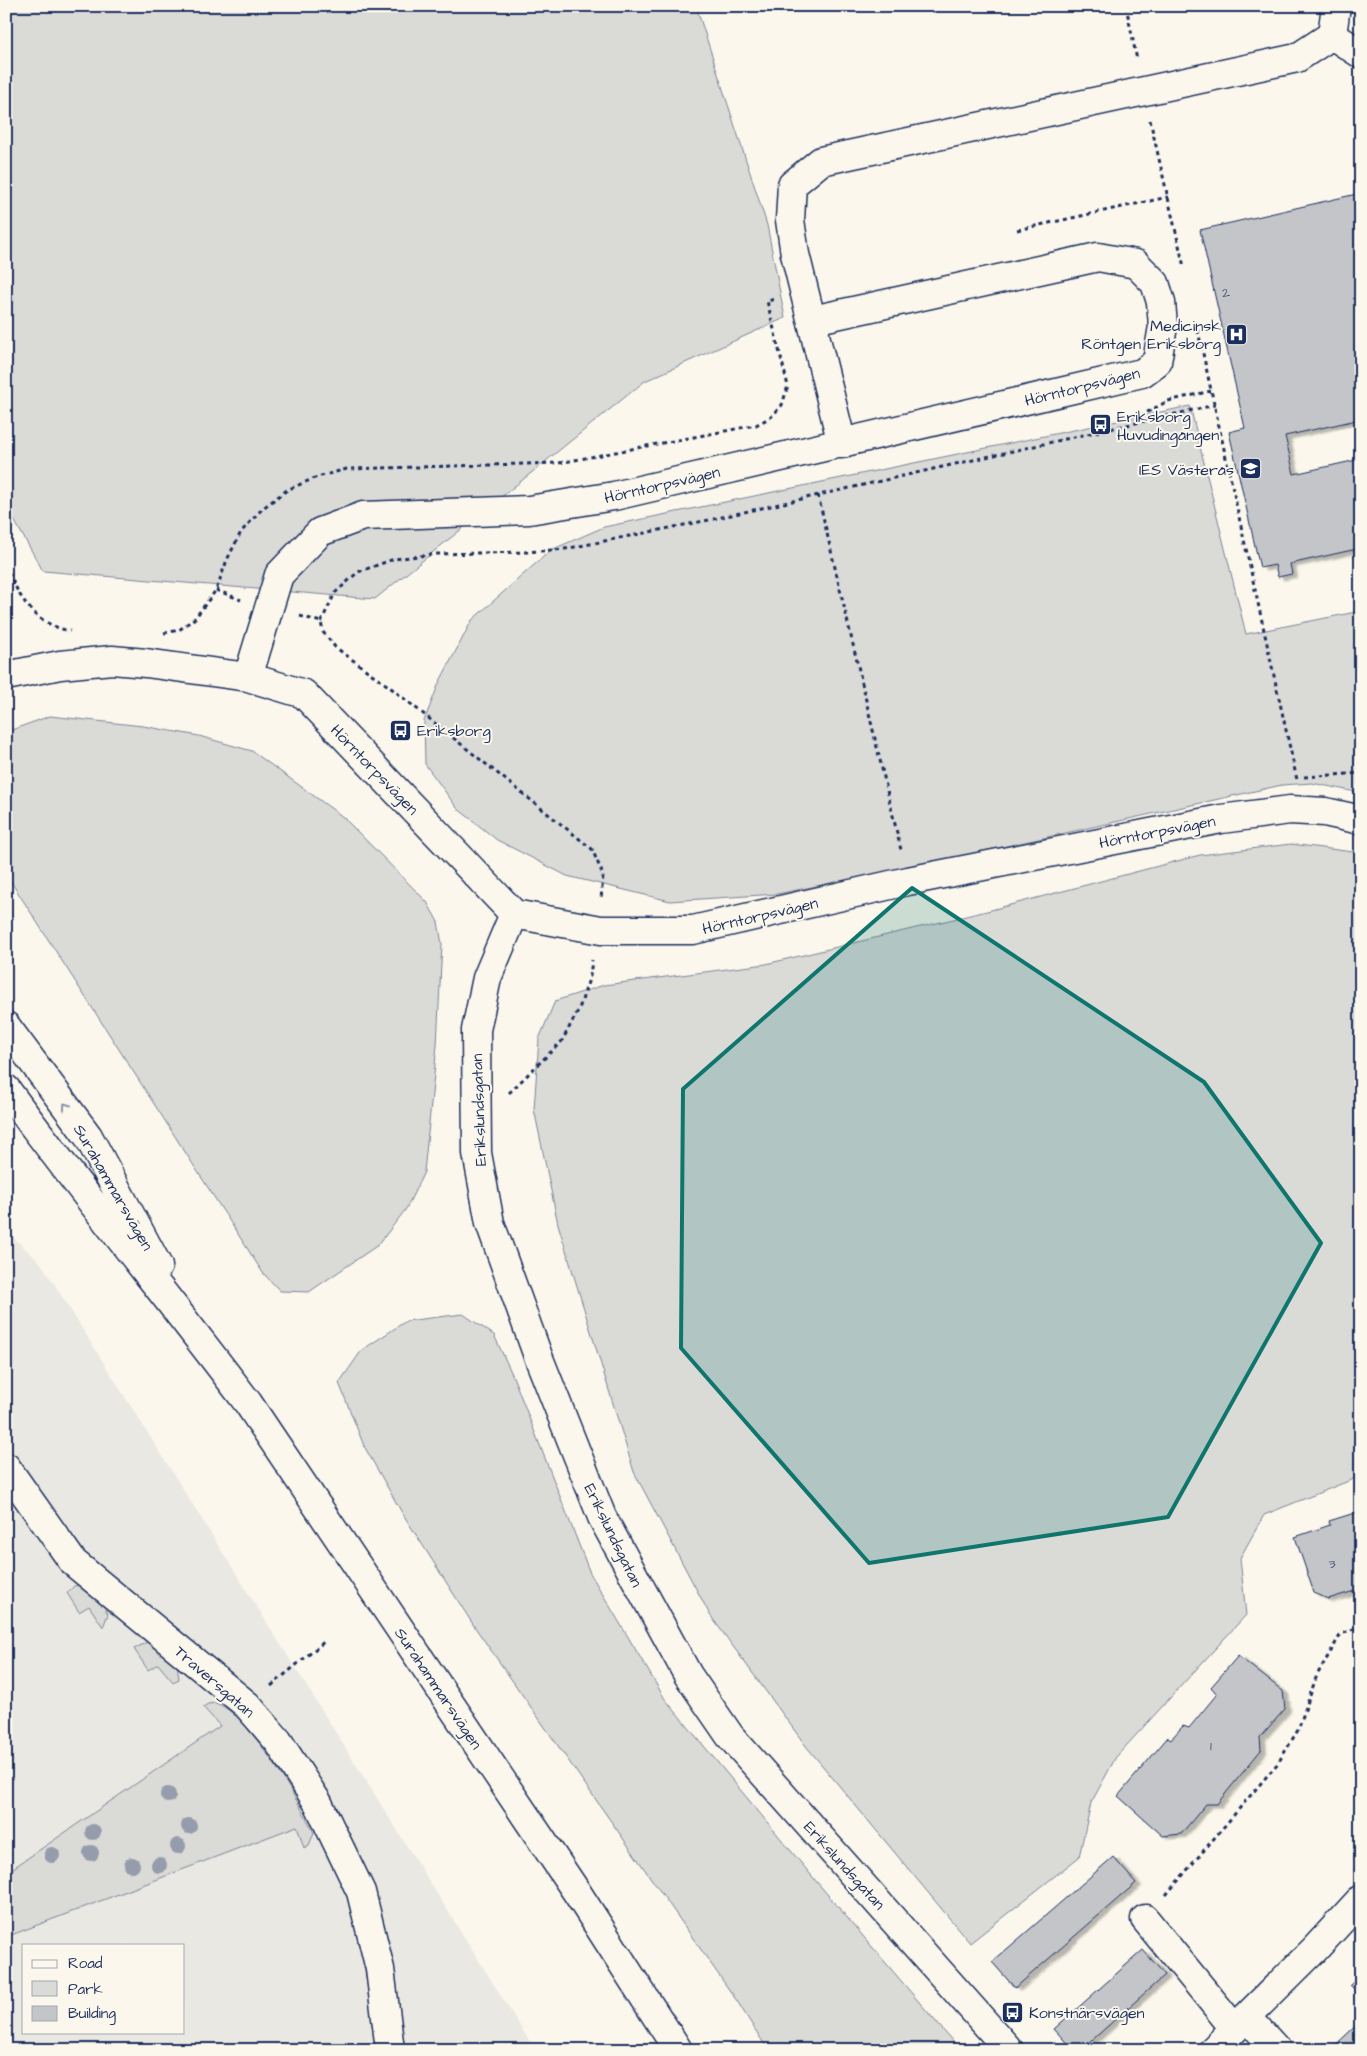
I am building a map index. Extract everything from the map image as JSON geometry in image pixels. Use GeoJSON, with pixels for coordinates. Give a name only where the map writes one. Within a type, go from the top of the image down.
{"type":"FeatureCollection","features":[{"type":"Feature","properties":{"kind":"street"},"geometry":{"type":"LineString","coordinates":[[1332,36],[1336,6]]}},
{"type":"Feature","properties":{"kind":"street"},"geometry":{"type":"LineString","coordinates":[[842,444],[813,320],[795,254],[790,220],[792,185],[821,161],[1297,58],[1332,36]]}},
{"type":"Feature","properties":{"kind":"street"},"geometry":{"type":"LineString","coordinates":[[1332,36],[1361,54]]}},
{"type":"Feature","properties":{"kind":"street","name":"Hörntorpsvägen"},"geometry":{"type":"LineString","coordinates":[[248,677],[279,575],[320,532],[363,516],[529,510],[614,496],[1142,373],[1156,362],[1163,326],[1161,302],[1155,283],[1136,264],[1098,257],[813,320]]}},
{"type":"Feature","properties":{"kind":"street","name":"Hörntorpsvägen"},"geometry":{"type":"LineString","coordinates":[[6,676],[60,665],[112,660],[146,662],[248,677],[304,694],[514,914],[595,929],[693,930],[908,881],[1207,821],[1290,810],[1326,812],[1361,820]]}},
{"type":"Feature","properties":{"kind":"street","name":"Hörntorpsvägen"},"geometry":{"type":"LineString","coordinates":[[6,662],[60,665]]}},
{"type":"Feature","properties":{"kind":"street","name":"Erikslundsgatan"},"geometry":{"type":"LineString","coordinates":[[514,914],[487,978],[476,1030],[477,1153],[490,1223],[538,1356],[602,1517],[688,1675],[730,1736],[1009,2050]]}},
{"type":"Feature","properties":{"kind":"street","name":"Surahammarsvägen"},"geometry":{"type":"LineString","coordinates":[[6,1026],[88,1136],[194,1330]]}},
{"type":"Feature","properties":{"kind":"street","name":"Surahammarsvägen"},"geometry":{"type":"LineString","coordinates":[[6,1089],[57,1159],[194,1330],[254,1412],[578,1894],[678,2050]]}},
{"type":"Feature","properties":{"kind":"street"},"geometry":{"type":"LineString","coordinates":[[6,1116],[70,1196],[194,1330]]}},
{"type":"Feature","properties":{"kind":"street","name":"Traversgatan"},"geometry":{"type":"LineString","coordinates":[[6,1467],[73,1562],[247,1706],[278,1741],[318,1803],[361,1892],[380,1969],[390,2050]]}},
{"type":"Feature","properties":{"kind":"street"},"geometry":{"type":"LineString","coordinates":[[1213,2050],[1316,1949],[1361,1899]]}},
{"type":"Feature","properties":{"kind":"street"},"geometry":{"type":"LineString","coordinates":[[1145,1919],[1241,2023],[1277,2050]]}},
{"type":"Feature","properties":{"kind":"path"},"geometry":{"type":"LineString","coordinates":[[1126,6],[1185,274]]}},
{"type":"Feature","properties":{"kind":"path"},"geometry":{"type":"LineString","coordinates":[[1017,230],[1168,197]]}},
{"type":"Feature","properties":{"kind":"path"},"geometry":{"type":"LineString","coordinates":[[163,633],[178,630],[195,618],[216,590],[227,560],[241,532],[263,508],[287,490],[317,477],[347,469],[559,463],[756,424],[772,417],[782,405],[788,386],[768,301],[806,293]]}},
{"type":"Feature","properties":{"kind":"path"},"geometry":{"type":"LineString","coordinates":[[1194,314],[1298,778],[1290,810]]}},
{"type":"Feature","properties":{"kind":"path"},"geometry":{"type":"LineString","coordinates":[[1140,416],[1168,401],[1211,391]]}},
{"type":"Feature","properties":{"kind":"path"},"geometry":{"type":"LineString","coordinates":[[506,1098],[513,1087],[562,1041],[579,1009],[590,976],[595,929],[601,902],[602,875],[592,850],[391,688],[336,647],[323,632],[321,622],[335,593],[358,572],[394,559],[436,554],[527,552],[565,549],[818,495],[1214,405]]}},
{"type":"Feature","properties":{"kind":"path"},"geometry":{"type":"LineString","coordinates":[[818,495],[908,881]]}},
{"type":"Feature","properties":{"kind":"path"},"geometry":{"type":"LineString","coordinates":[[6,564],[14,587],[35,615],[53,627],[73,631]]}},
{"type":"Feature","properties":{"kind":"path"},"geometry":{"type":"LineString","coordinates":[[216,590],[235,598],[321,622]]}},
{"type":"Feature","properties":{"kind":"path"},"geometry":{"type":"LineString","coordinates":[[1298,778],[1361,773]]}},
{"type":"Feature","properties":{"kind":"path"},"geometry":{"type":"LineString","coordinates":[[1145,1919],[1278,1763],[1298,1730],[1317,1675],[1340,1634],[1361,1626]]}},
{"type":"Feature","properties":{"kind":"path"},"geometry":{"type":"LineString","coordinates":[[247,1706],[325,1641]]}},
{"type":"Feature","properties":{"kind":"highlighted area"},"geometry":{"type":"Polygon","coordinates":[[[912,888],[1204,1082],[1321,1243],[1168,1517],[869,1563],[681,1348],[683,1089],[912,888]]]}},
{"type":"Feature","properties":{"kind":"shaded area"},"geometry":{"type":"Polygon","coordinates":[[[6,1231],[41,1263],[535,2050],[6,2050],[6,1231]]]}},
{"type":"Feature","properties":{"kind":"green space"},"geometry":{"type":"Polygon","coordinates":[[[6,6],[696,6],[767,225],[785,318],[645,381],[375,599],[43,571],[6,506],[6,6]]]}},
{"type":"Feature","properties":{"kind":"green space"},"geometry":{"type":"Polygon","coordinates":[[[1190,406],[1246,634],[1361,611],[1361,793],[1312,783],[1282,785],[921,865],[777,894],[670,901],[567,876],[497,840],[457,808],[425,764],[424,721],[439,683],[472,620],[551,550],[604,527],[1190,406]]]}},
{"type":"Feature","properties":{"kind":"green space"},"geometry":{"type":"Polygon","coordinates":[[[50,716],[143,726],[199,736],[252,751],[343,817],[427,902],[438,922],[442,944],[437,1045],[424,1172],[406,1209],[378,1245],[309,1292],[280,1291],[263,1273],[6,874],[6,732],[50,716]]]}},
{"type":"Feature","properties":{"kind":"green space"},"geometry":{"type":"Polygon","coordinates":[[[1291,844],[1361,853],[1361,1476],[1264,1515],[1240,1558],[1246,1615],[1116,1757],[1091,1803],[1079,1857],[970,1943],[806,1746],[710,1615],[634,1472],[558,1224],[534,1109],[539,1039],[555,1001],[604,985],[766,964],[991,910],[1200,855],[1291,844]]]}},
{"type":"Feature","properties":{"kind":"green space"},"geometry":{"type":"Polygon","coordinates":[[[463,1314],[494,1335],[512,1374],[590,1573],[665,1699],[816,1881],[960,2050],[768,2050],[737,2001],[474,1626],[401,1511],[364,1446],[339,1383],[362,1350],[406,1321],[463,1314]]]}},
{"type":"Feature","properties":{"kind":"green space"},"geometry":{"type":"Polygon","coordinates":[[[81,1585],[104,1606],[108,1614],[103,1627],[89,1606],[79,1612],[67,1593],[74,1586],[81,1585]]]}},
{"type":"Feature","properties":{"kind":"green space"},"geometry":{"type":"Polygon","coordinates":[[[147,1642],[153,1643],[177,1664],[179,1679],[173,1682],[158,1664],[148,1670],[134,1649],[147,1642]]]}},
{"type":"Feature","properties":{"kind":"green space"},"geometry":{"type":"Polygon","coordinates":[[[215,1703],[228,1710],[242,1723],[257,1740],[285,1781],[314,1833],[309,1845],[304,1848],[297,1826],[6,1937],[6,1873],[220,1726],[203,1707],[215,1703]]]}},
{"type":"Feature","properties":{"kind":"building"},"geometry":{"type":"Polygon","coordinates":[[[1361,193],[1361,419],[1285,436],[1294,474],[1361,459],[1361,548],[1290,564],[1292,574],[1278,577],[1275,565],[1260,568],[1229,432],[1245,428],[1200,230],[1361,193]]]}},
{"type":"Feature","properties":{"kind":"building"},"geometry":{"type":"Polygon","coordinates":[[[1361,1511],[1361,1589],[1328,1599],[1314,1593],[1295,1537],[1330,1525],[1329,1521],[1361,1511]]]}},
{"type":"Feature","properties":{"kind":"building"},"geometry":{"type":"Polygon","coordinates":[[[1238,1656],[1283,1691],[1285,1709],[1260,1737],[1261,1750],[1217,1804],[1206,1804],[1181,1834],[1163,1836],[1118,1796],[1168,1737],[1171,1739],[1183,1726],[1189,1728],[1217,1694],[1211,1687],[1238,1656]]]}},
{"type":"Feature","properties":{"kind":"building"},"geometry":{"type":"Polygon","coordinates":[[[1113,1857],[1136,1883],[1015,1988],[992,1962],[1113,1857]]]}},
{"type":"Feature","properties":{"kind":"building"},"geometry":{"type":"Polygon","coordinates":[[[1143,1950],[1165,1975],[1081,2050],[1073,2050],[1054,2029],[1143,1950]]]}},
{"type":"Feature","properties":{"kind":"building"},"geometry":{"type":"Polygon","coordinates":[[[1361,1975],[1361,1996],[1350,1985],[1361,1975]]]}},
{"type":"Feature","properties":{"kind":"building"},"geometry":{"type":"Polygon","coordinates":[[[1361,2021],[1361,2050],[1330,2050],[1361,2021]]]}},
{"type":"Feature","properties":{"kind":"place","name":"Medicinsk Röntgen Eriksborg"},"geometry":{"type":"Point","coordinates":[1237,334]}},
{"type":"Feature","properties":{"kind":"place","name":"Eriksborg Huvudingången"},"geometry":{"type":"Point","coordinates":[1101,425]}},
{"type":"Feature","properties":{"kind":"place","name":"IES Västerås"},"geometry":{"type":"Point","coordinates":[1250,469]}},
{"type":"Feature","properties":{"kind":"place","name":"Eriksborg"},"geometry":{"type":"Point","coordinates":[401,730]}},
{"type":"Feature","properties":{"kind":"place","name":"Konstnärsvägen"},"geometry":{"type":"Point","coordinates":[1013,2012]}}]}
